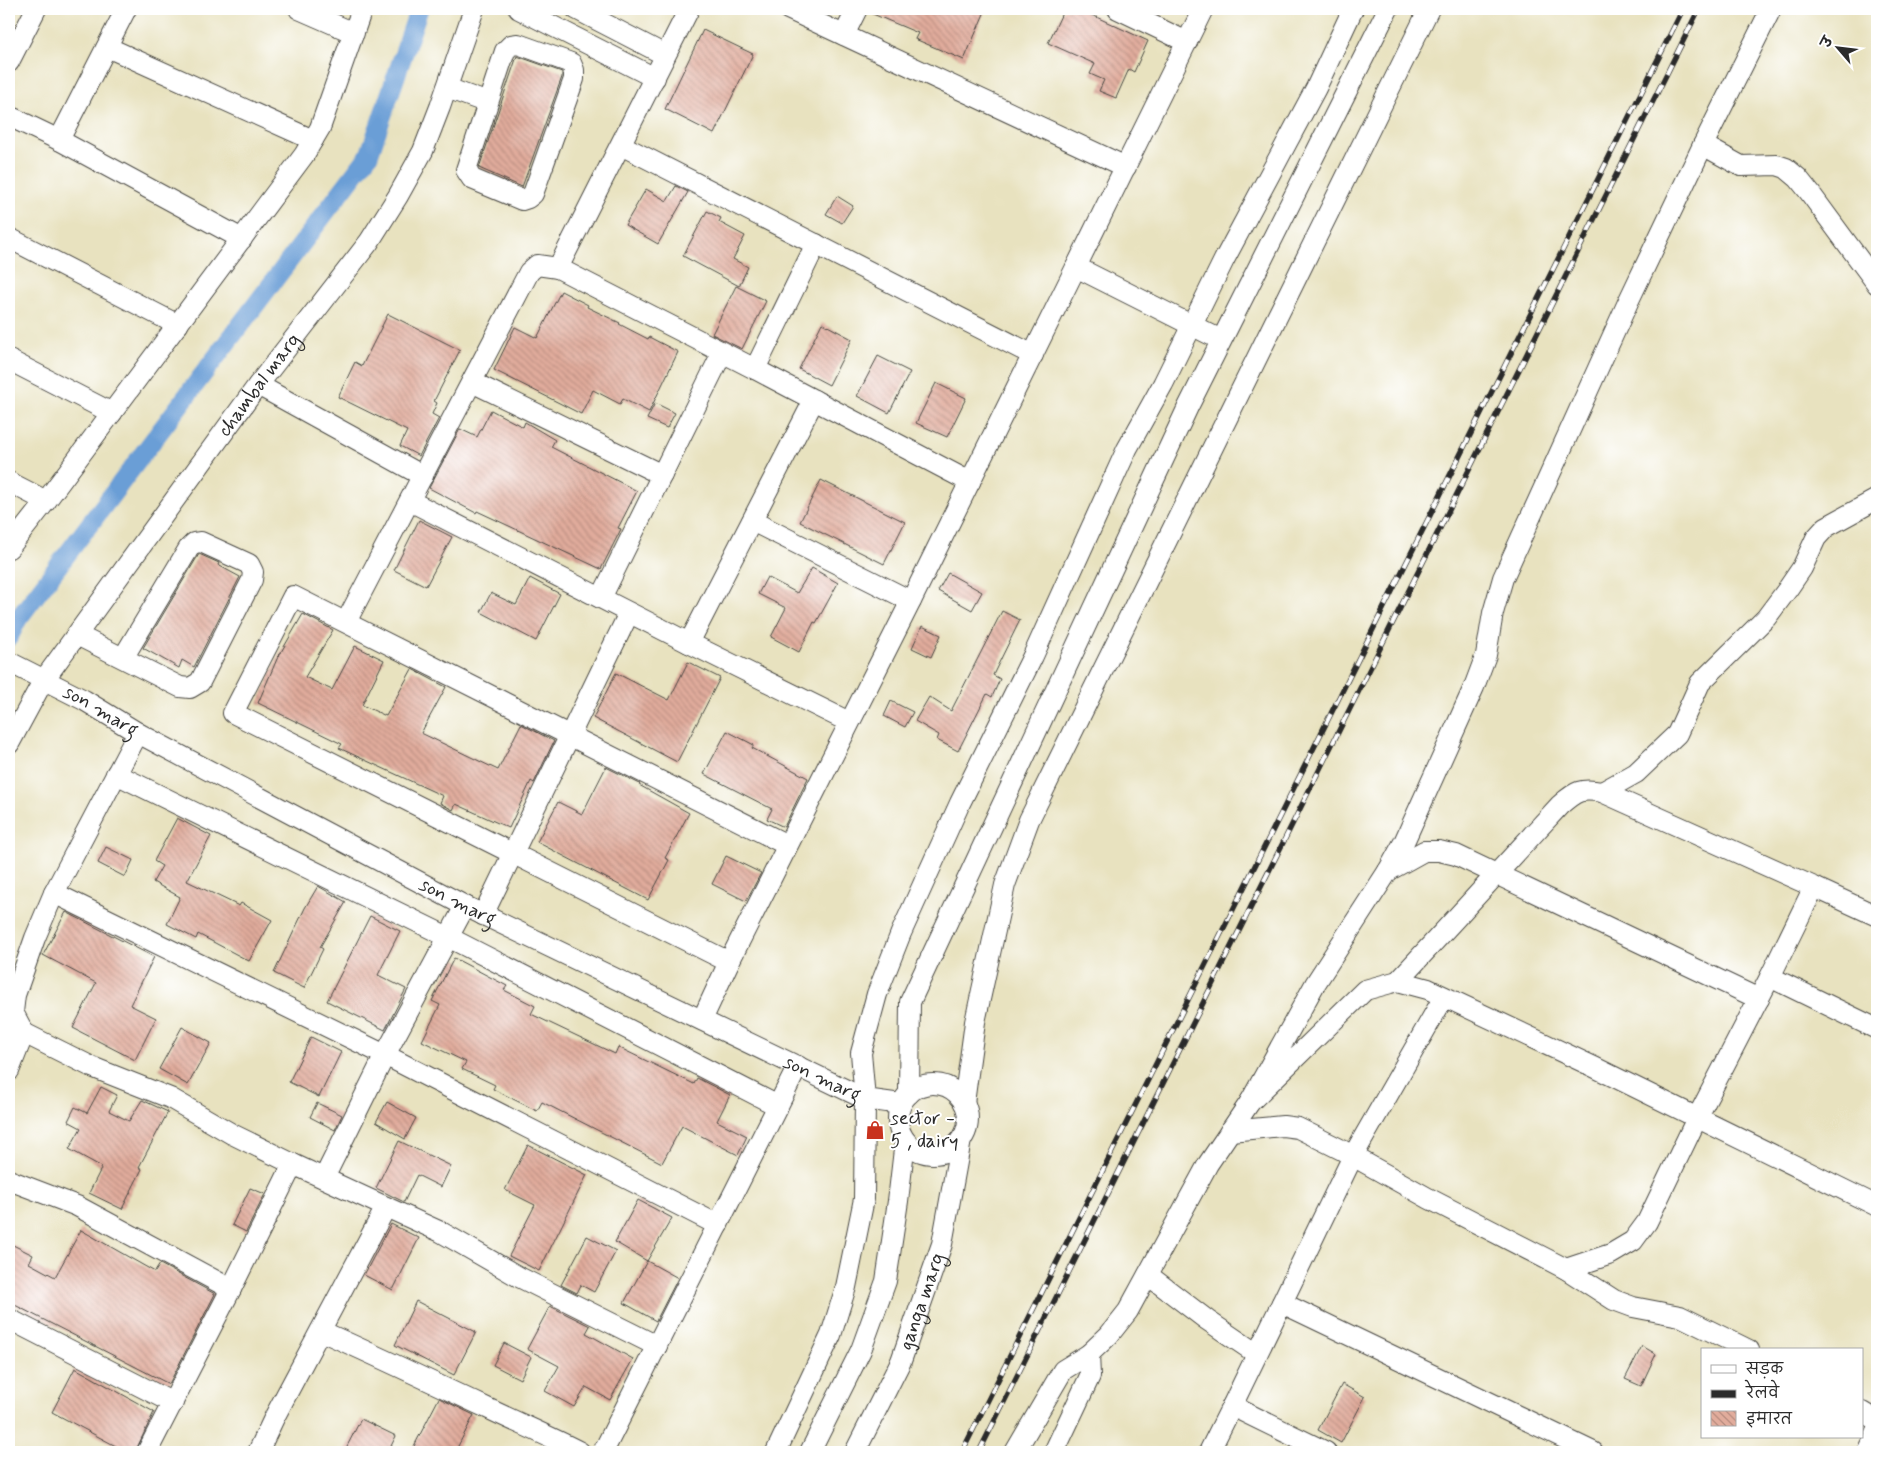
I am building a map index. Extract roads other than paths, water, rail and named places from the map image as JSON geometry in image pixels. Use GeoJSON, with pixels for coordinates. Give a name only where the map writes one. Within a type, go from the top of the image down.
{"type":"FeatureCollection","features":[{"type":"Feature","properties":{"kind":"street"},"geometry":{"type":"LineString","coordinates":[[9,62],[36,9]]}},
{"type":"Feature","properties":{"kind":"street"},"geometry":{"type":"LineString","coordinates":[[59,140],[126,9]]}},
{"type":"Feature","properties":{"kind":"street"},"geometry":{"type":"LineString","coordinates":[[299,9],[354,34]]}},
{"type":"Feature","properties":{"kind":"street"},"geometry":{"type":"LineString","coordinates":[[9,548],[304,155],[320,128],[362,9]]}},
{"type":"Feature","properties":{"kind":"street","name":"chambal marg"},"geometry":{"type":"LineString","coordinates":[[9,744],[43,681],[258,385],[368,242],[398,196],[422,151],[447,88],[474,9]]}},
{"type":"Feature","properties":{"kind":"street"},"geometry":{"type":"LineString","coordinates":[[519,9],[655,78]]}},
{"type":"Feature","properties":{"kind":"street"},"geometry":{"type":"LineString","coordinates":[[576,9],[665,55]]}},
{"type":"Feature","properties":{"kind":"street"},"geometry":{"type":"LineString","coordinates":[[558,268],[689,9]]}},
{"type":"Feature","properties":{"kind":"street"},"geometry":{"type":"LineString","coordinates":[[788,9],[1126,167]]}},
{"type":"Feature","properties":{"kind":"street"},"geometry":{"type":"LineString","coordinates":[[844,35],[857,9]]}},
{"type":"Feature","properties":{"kind":"street"},"geometry":{"type":"LineString","coordinates":[[1118,9],[1187,42]]}},
{"type":"Feature","properties":{"kind":"street"},"geometry":{"type":"LineString","coordinates":[[702,1020],[729,962],[911,601],[1203,9]]}},
{"type":"Feature","properties":{"kind":"street"},"geometry":{"type":"LineString","coordinates":[[776,1452],[831,1335],[846,1287],[864,1199],[865,1099],[861,1053],[877,994],[901,933],[956,812],[1029,664],[1127,449],[1164,384],[1287,140],[1316,88],[1353,9]]}},
{"type":"Feature","properties":{"kind":"street"},"geometry":{"type":"LineString","coordinates":[[905,1099],[920,1087],[932,1084],[945,1086],[956,1093],[964,1103],[968,1116],[966,1129],[961,1140],[952,1149],[940,1154],[926,1154],[914,1150],[905,1141],[899,1130],[898,1116],[905,1099],[910,1002],[1179,425],[1388,9]]}},
{"type":"Feature","properties":{"kind":"street"},"geometry":{"type":"LineString","coordinates":[[964,1103],[975,1022],[1005,885],[1029,820],[1429,9]]}},
{"type":"Feature","properties":{"kind":"street"},"geometry":{"type":"LineString","coordinates":[[1015,1452],[1063,1370],[1089,1354],[1109,1335],[1128,1311],[1208,1164],[1250,1102],[1315,984],[1388,871],[1404,842],[1474,687],[1486,655],[1503,578],[1629,300],[1771,9]]}},
{"type":"Feature","properties":{"kind":"street"},"geometry":{"type":"LineString","coordinates":[[518,44],[571,63],[574,70],[574,79],[532,194],[528,198],[522,200],[468,176],[466,170],[488,103],[505,51],[511,45],[518,44]]}},
{"type":"Feature","properties":{"kind":"street"},"geometry":{"type":"LineString","coordinates":[[107,47],[313,140]]}},
{"type":"Feature","properties":{"kind":"street"},"geometry":{"type":"LineString","coordinates":[[447,88],[488,103]]}},
{"type":"Feature","properties":{"kind":"street"},"geometry":{"type":"LineString","coordinates":[[9,116],[59,140],[242,238]]}},
{"type":"Feature","properties":{"kind":"street"},"geometry":{"type":"LineString","coordinates":[[621,145],[1033,355]]}},
{"type":"Feature","properties":{"kind":"street"},"geometry":{"type":"LineString","coordinates":[[1703,145],[1742,166],[1777,165],[1786,168],[1798,178],[1810,193],[1877,284]]}},
{"type":"Feature","properties":{"kind":"street"},"geometry":{"type":"LineString","coordinates":[[9,238],[178,325]]}},
{"type":"Feature","properties":{"kind":"street"},"geometry":{"type":"LineString","coordinates":[[754,369],[816,244]]}},
{"type":"Feature","properties":{"kind":"street"},"geometry":{"type":"LineString","coordinates":[[346,622],[530,272],[537,265],[558,268],[970,482]]}},
{"type":"Feature","properties":{"kind":"street"},"geometry":{"type":"LineString","coordinates":[[1076,267],[1221,340]]}},
{"type":"Feature","properties":{"kind":"street"},"geometry":{"type":"LineString","coordinates":[[601,598],[722,353]]}},
{"type":"Feature","properties":{"kind":"street"},"geometry":{"type":"LineString","coordinates":[[9,360],[112,412]]}},
{"type":"Feature","properties":{"kind":"street"},"geometry":{"type":"LineString","coordinates":[[472,382],[662,475]]}},
{"type":"Feature","properties":{"kind":"street"},"geometry":{"type":"LineString","coordinates":[[258,385],[422,476]]}},
{"type":"Feature","properties":{"kind":"street"},"geometry":{"type":"LineString","coordinates":[[689,643],[814,400]]}},
{"type":"Feature","properties":{"kind":"street"},"geometry":{"type":"LineString","coordinates":[[9,482],[46,501]]}},
{"type":"Feature","properties":{"kind":"street"},"geometry":{"type":"LineString","coordinates":[[1602,792],[1636,773],[1677,734],[1700,683],[1766,618],[1788,590],[1802,568],[1816,538],[1826,527],[1877,499]]}},
{"type":"Feature","properties":{"kind":"street"},"geometry":{"type":"LineString","coordinates":[[410,501],[849,722]]}},
{"type":"Feature","properties":{"kind":"street"},"geometry":{"type":"LineString","coordinates":[[752,520],[911,601]]}},
{"type":"Feature","properties":{"kind":"street"},"geometry":{"type":"LineString","coordinates":[[77,634],[123,658],[180,687],[190,688],[200,682],[252,580],[253,572],[249,564],[201,542],[194,543],[189,548],[123,658]]}},
{"type":"Feature","properties":{"kind":"street"},"geometry":{"type":"LineString","coordinates":[[729,962],[233,713],[293,596],[787,845]]}},
{"type":"Feature","properties":{"kind":"street"},"geometry":{"type":"LineString","coordinates":[[483,915],[629,612]]}},
{"type":"Feature","properties":{"kind":"street","name":"son marg"},"geometry":{"type":"LineString","coordinates":[[17,666],[43,681],[84,700],[138,733],[483,915],[865,1099],[905,1099]]}},
{"type":"Feature","properties":{"kind":"street"},"geometry":{"type":"LineString","coordinates":[[138,733],[54,893],[35,938],[15,995],[13,1012],[24,1033],[92,1067],[170,1098],[232,1134],[441,1232],[519,1276],[657,1346]]}},
{"type":"Feature","properties":{"kind":"street"},"geometry":{"type":"LineString","coordinates":[[116,774],[448,937],[778,1106]]}},
{"type":"Feature","properties":{"kind":"street"},"geometry":{"type":"LineString","coordinates":[[1398,981],[1560,805],[1575,792],[1587,789],[1602,792],[1877,916]]}},
{"type":"Feature","properties":{"kind":"street"},"geometry":{"type":"LineString","coordinates":[[1388,871],[1424,850],[1456,854],[1759,1000]]}},
{"type":"Feature","properties":{"kind":"street"},"geometry":{"type":"LineString","coordinates":[[1566,1269],[1611,1254],[1633,1241],[1648,1222],[1697,1118],[1759,1000],[1814,887]]}},
{"type":"Feature","properties":{"kind":"street"},"geometry":{"type":"LineString","coordinates":[[54,893],[385,1055],[718,1225]]}},
{"type":"Feature","properties":{"kind":"street"},"geometry":{"type":"LineString","coordinates":[[324,1178],[385,1055],[465,906]]}},
{"type":"Feature","properties":{"kind":"street"},"geometry":{"type":"LineString","coordinates":[[1770,977],[1877,1029]]}},
{"type":"Feature","properties":{"kind":"street"},"geometry":{"type":"LineString","coordinates":[[1250,1102],[1365,990],[1398,981],[1428,989],[1594,1067],[1877,1206]]}},
{"type":"Feature","properties":{"kind":"street"},"geometry":{"type":"LineString","coordinates":[[1209,1452],[1353,1156],[1444,997]]}},
{"type":"Feature","properties":{"kind":"street"},"geometry":{"type":"LineString","coordinates":[[9,1071],[24,1033]]}},
{"type":"Feature","properties":{"kind":"street"},"geometry":{"type":"LineString","coordinates":[[604,1452],[798,1066]]}},
{"type":"Feature","properties":{"kind":"street"},"geometry":{"type":"LineString","coordinates":[[1230,1131],[1283,1126],[1298,1128],[1566,1269],[1614,1300],[1633,1307],[1680,1316],[1745,1348]]}},
{"type":"Feature","properties":{"kind":"street","name":"ganga marg"},"geometry":{"type":"LineString","coordinates":[[855,1452],[901,1361],[942,1244],[961,1140]]}},
{"type":"Feature","properties":{"kind":"street","name":"ganga marg"},"geometry":{"type":"LineString","coordinates":[[810,1452],[861,1350],[886,1281],[905,1141]]}},
{"type":"Feature","properties":{"kind":"street"},"geometry":{"type":"LineString","coordinates":[[147,1452],[232,1289],[293,1164]]}},
{"type":"Feature","properties":{"kind":"street"},"geometry":{"type":"LineString","coordinates":[[9,1180],[76,1206],[232,1289]]}},
{"type":"Feature","properties":{"kind":"street"},"geometry":{"type":"LineString","coordinates":[[261,1451],[275,1416],[386,1207]]}},
{"type":"Feature","properties":{"kind":"street"},"geometry":{"type":"LineString","coordinates":[[1148,1275],[1207,1320],[1257,1354]]}},
{"type":"Feature","properties":{"kind":"street"},"geometry":{"type":"LineString","coordinates":[[1282,1303],[1593,1452]]}},
{"type":"Feature","properties":{"kind":"street"},"geometry":{"type":"LineString","coordinates":[[9,1319],[173,1403]]}},
{"type":"Feature","properties":{"kind":"street"},"geometry":{"type":"LineString","coordinates":[[321,1331],[415,1372],[580,1452]]}},
{"type":"Feature","properties":{"kind":"street"},"geometry":{"type":"LineString","coordinates":[[1054,1452],[1090,1376],[1089,1354]]}},
{"type":"Feature","properties":{"kind":"street"},"geometry":{"type":"LineString","coordinates":[[1232,1406],[1326,1452]]}},
{"type":"Feature","properties":{"kind":"street"},"geometry":{"type":"LineString","coordinates":[[1864,1413],[1877,1421]]}},
{"type":"Feature","properties":{"kind":"street"},"geometry":{"type":"LineString","coordinates":[[1868,1452],[1877,1432]]}},
{"type":"Feature","properties":{"kind":"waterway"},"geometry":{"type":"LineString","coordinates":[[9,637],[18,619],[369,155],[419,9]]}},
{"type":"Feature","properties":{"kind":"railway"},"geometry":{"type":"LineString","coordinates":[[962,1452],[1683,9]]}},
{"type":"Feature","properties":{"kind":"railway"},"geometry":{"type":"LineString","coordinates":[[979,1452],[1699,9]]}},
{"type":"Feature","properties":{"kind":"place","name":"sector - 5 , dairy"},"geometry":{"type":"Point","coordinates":[875,1130]}}]}
